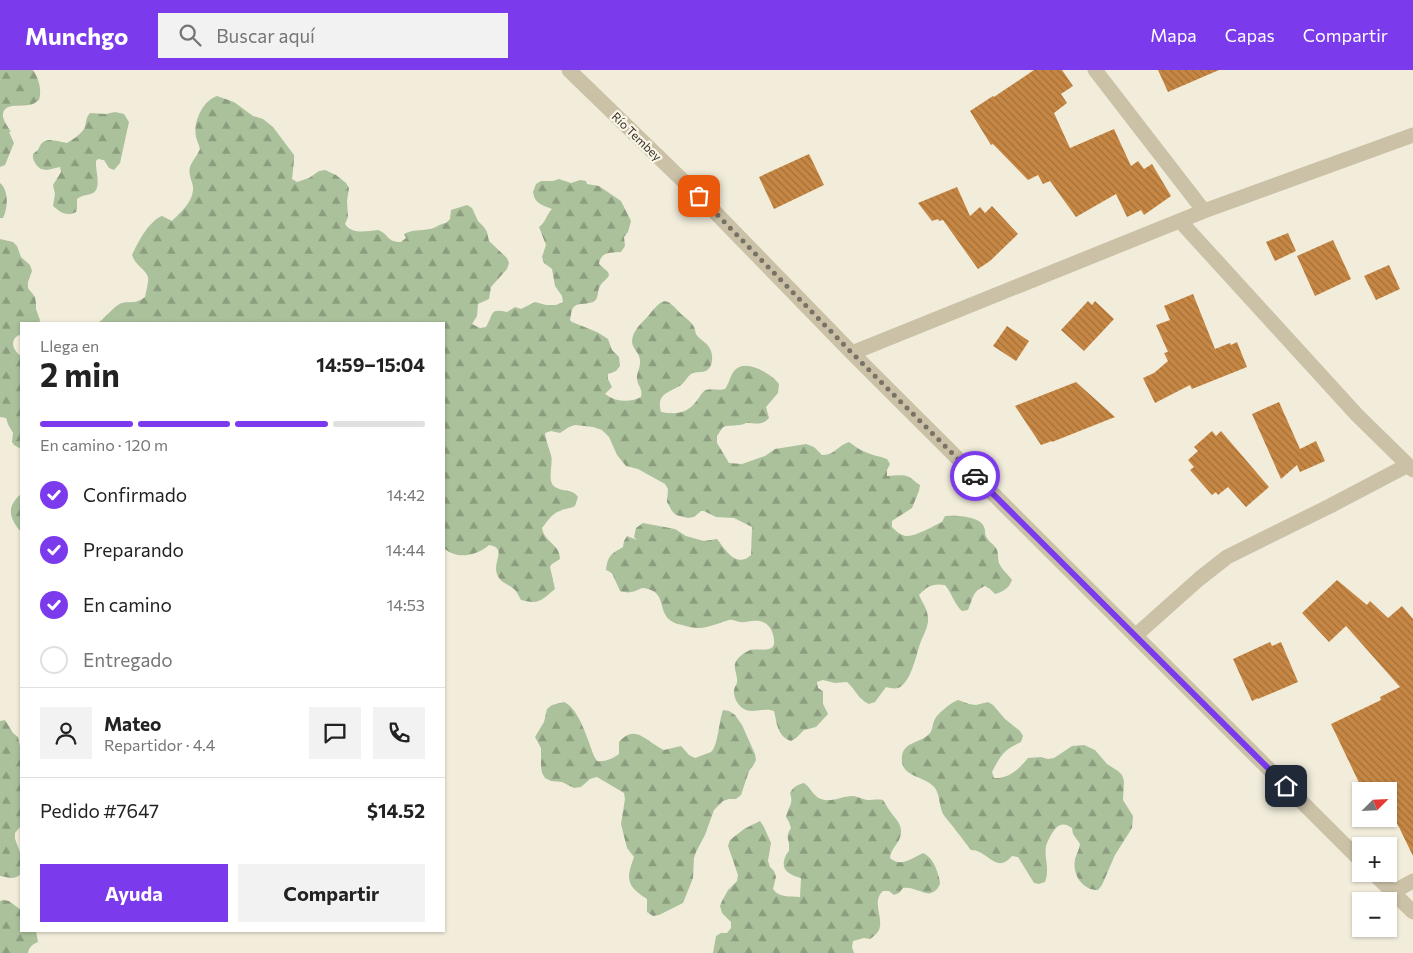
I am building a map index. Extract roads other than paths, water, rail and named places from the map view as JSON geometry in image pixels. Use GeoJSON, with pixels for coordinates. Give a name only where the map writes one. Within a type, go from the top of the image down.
{"type":"FeatureCollection","features":[{"type":"Feature","properties":{"kind":"street","name":"Río Tembey"},"geometry":{"type":"LineString","coordinates":[[569,70],[708,205],[852,353],[1352,852]]}},
{"type":"Feature","properties":{"kind":"street"},"geometry":{"type":"LineString","coordinates":[[1095,70],[1204,211]]}},
{"type":"Feature","properties":{"kind":"street"},"geometry":{"type":"LineString","coordinates":[[852,353],[1204,211],[1413,135]]}},
{"type":"Feature","properties":{"kind":"street"},"geometry":{"type":"LineString","coordinates":[[1135,636],[1199,579],[1227,557],[1410,468],[1357,415],[1180,221]]}},
{"type":"Feature","properties":{"kind":"street"},"geometry":{"type":"LineString","coordinates":[[1382,882],[1393,892],[1413,881]]}},
{"type":"Feature","properties":{"kind":"street"},"geometry":{"type":"LineString","coordinates":[[1397,896],[1413,912]]}}]}
